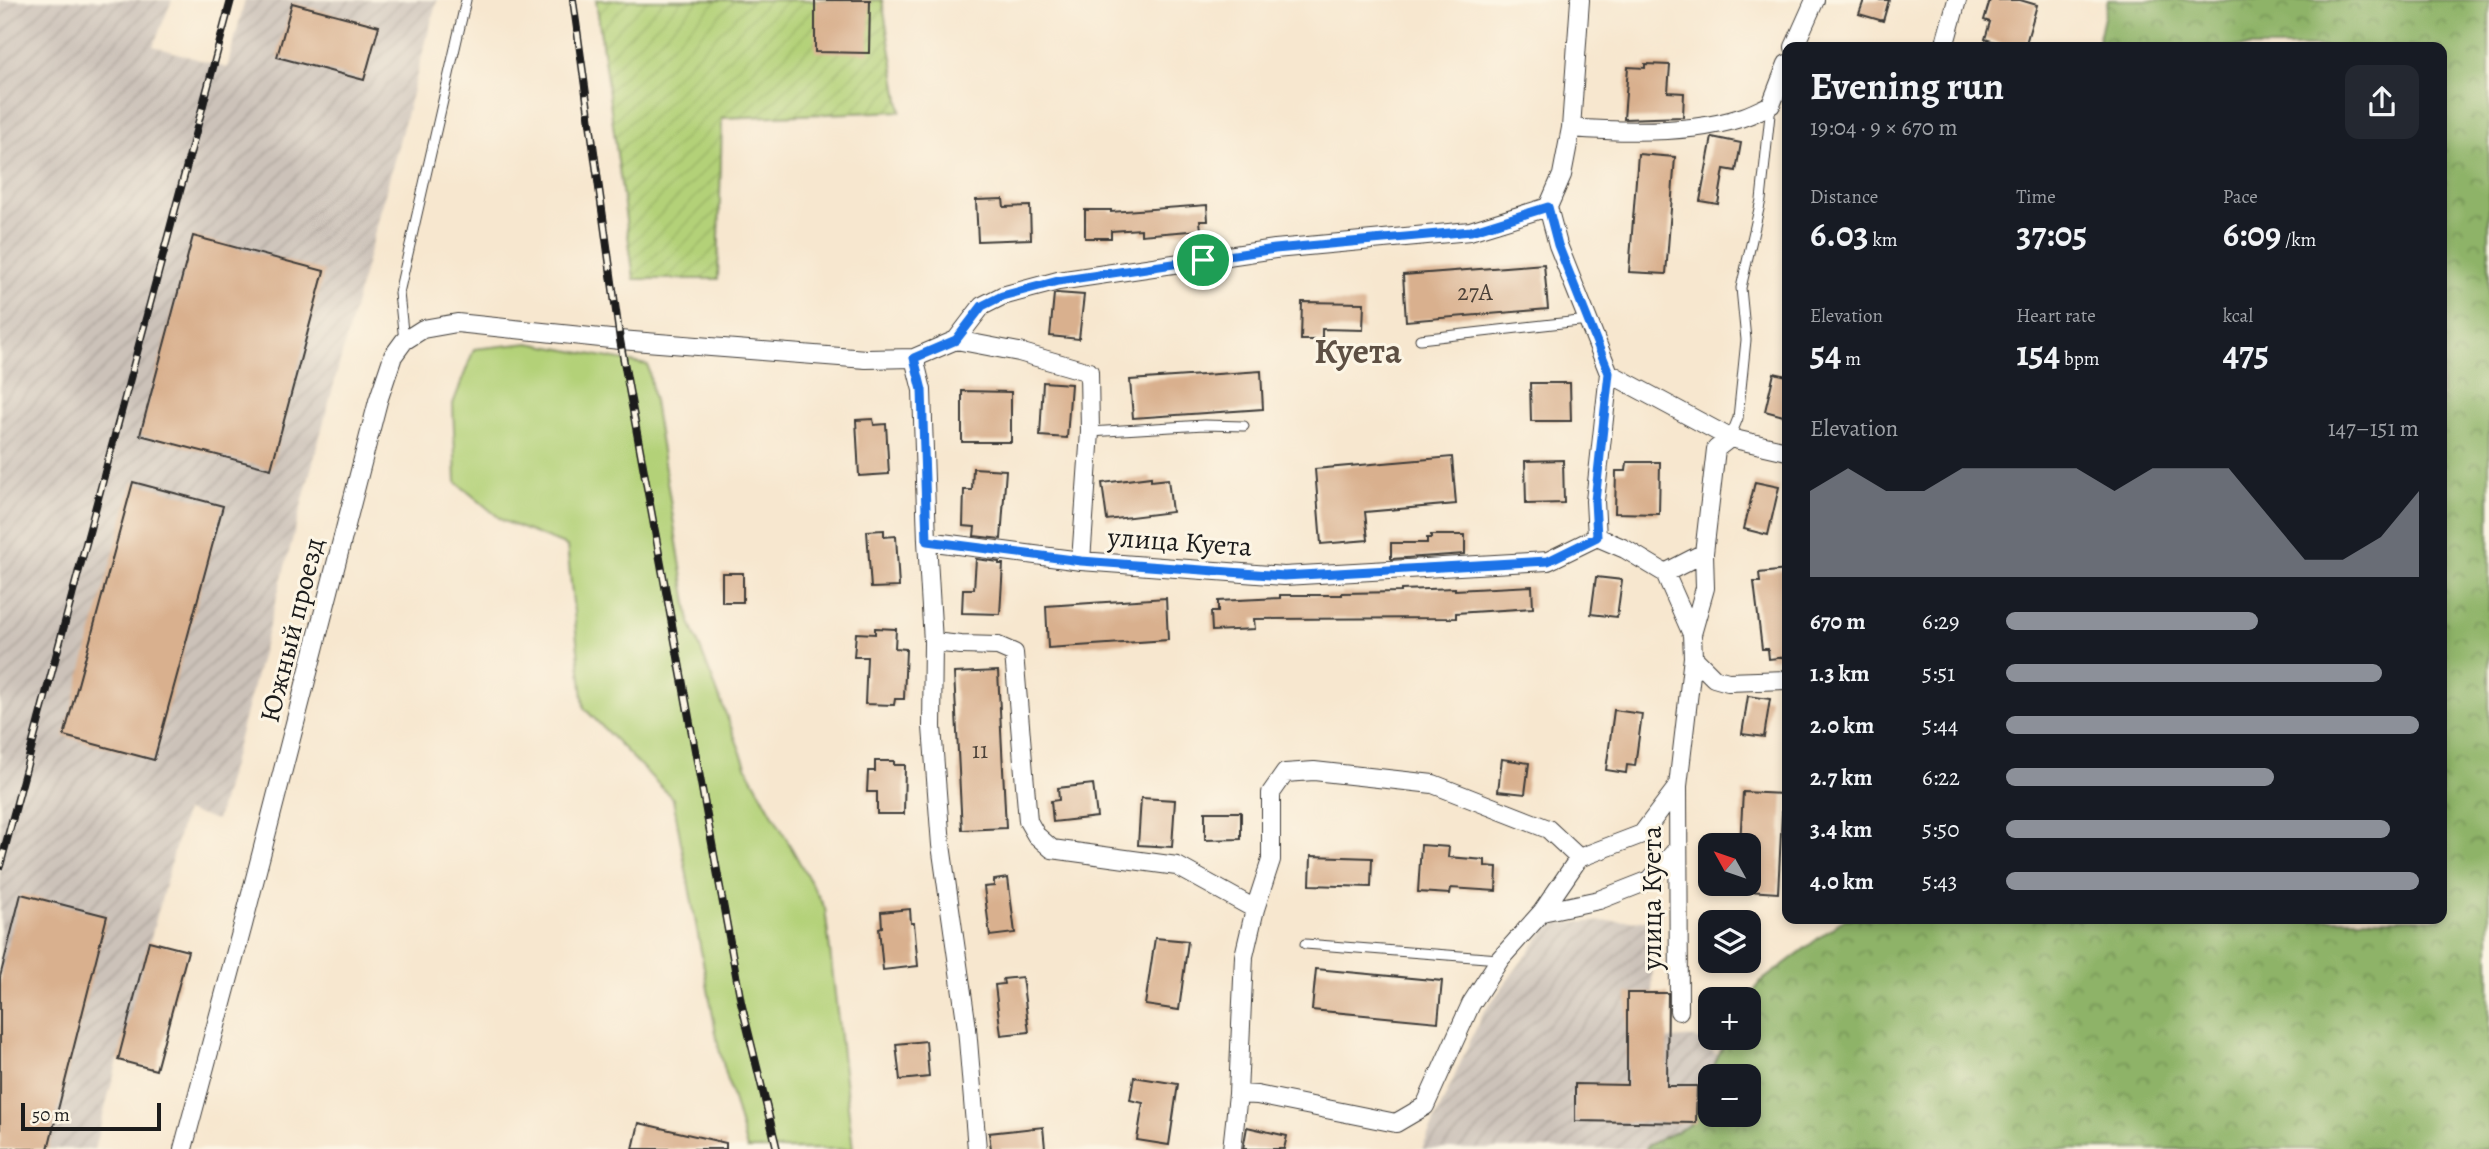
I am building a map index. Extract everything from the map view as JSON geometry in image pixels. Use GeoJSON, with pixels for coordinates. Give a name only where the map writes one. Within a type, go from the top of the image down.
{"type":"FeatureCollection","features":[{"type":"Feature","properties":{"kind":"street"},"geometry":{"type":"LineString","coordinates":[[1580,0],[1571,128],[1562,175],[1548,207],[1558,245],[1609,373],[1595,501],[1597,537],[1625,549],[1665,573],[1704,553]]}},
{"type":"Feature","properties":{"kind":"street"},"geometry":{"type":"LineString","coordinates":[[1796,42],[1815,0]]}},
{"type":"Feature","properties":{"kind":"street"},"geometry":{"type":"LineString","coordinates":[[1945,42],[1957,0]]}},
{"type":"Feature","properties":{"kind":"street"},"geometry":{"type":"LineString","coordinates":[[1571,128],[1617,131],[1685,128],[1740,119],[1770,105],[1782,76]]}},
{"type":"Feature","properties":{"kind":"street"},"geometry":{"type":"LineString","coordinates":[[404,341],[422,329],[457,323],[620,340],[866,359],[914,358],[956,340],[982,306],[1002,296],[1058,281],[1275,249],[1471,231],[1548,207]]}},
{"type":"Feature","properties":{"kind":"street","name":"улица Куета"},"geometry":{"type":"LineString","coordinates":[[956,340],[1019,352],[1089,372],[1090,432],[1081,561],[1284,576],[1548,561],[1597,537]]}},
{"type":"Feature","properties":{"kind":"street","name":"Южный проезд"},"geometry":{"type":"LineString","coordinates":[[183,1149],[378,401],[393,356],[404,341]]}},
{"type":"Feature","properties":{"kind":"street"},"geometry":{"type":"LineString","coordinates":[[914,358],[922,390],[933,642],[932,727],[941,845],[967,1028],[977,1149]]}},
{"type":"Feature","properties":{"kind":"street"},"geometry":{"type":"LineString","coordinates":[[1609,373],[1730,438],[1782,450]]}},
{"type":"Feature","properties":{"kind":"street"},"geometry":{"type":"LineString","coordinates":[[1692,634],[1705,588],[1704,553],[1716,449],[1730,438]]}},
{"type":"Feature","properties":{"kind":"street"},"geometry":{"type":"LineString","coordinates":[[927,541],[1081,561]]}},
{"type":"Feature","properties":{"kind":"street","name":"улица Куета"},"geometry":{"type":"LineString","coordinates":[[1665,573],[1692,634],[1693,657],[1678,786],[1679,1011]]}},
{"type":"Feature","properties":{"kind":"street"},"geometry":{"type":"LineString","coordinates":[[933,642],[998,646],[1014,653],[1028,821],[1035,835],[1052,849],[1177,866],[1255,909]]}},
{"type":"Feature","properties":{"kind":"street"},"geometry":{"type":"LineString","coordinates":[[1693,657],[1714,678],[1728,682],[1782,680]]}},
{"type":"Feature","properties":{"kind":"street"},"geometry":{"type":"LineString","coordinates":[[1232,1149],[1238,1094],[1244,956],[1255,909],[1271,860],[1271,793],[1285,773],[1314,771],[1433,784],[1548,829],[1579,858],[1542,912],[1500,959],[1471,1004],[1425,1106],[1396,1123],[1257,1095],[1238,1094]]}},
{"type":"Feature","properties":{"kind":"street","name":"улица Куета"},"geometry":{"type":"LineString","coordinates":[[1579,858],[1642,834],[1678,786]]}},
{"type":"Feature","properties":{"kind":"street"},"geometry":{"type":"LineString","coordinates":[[1542,912],[1599,900],[1650,880],[1678,848]]}},
{"type":"Feature","properties":{"kind":"lane"},"geometry":{"type":"LineString","coordinates":[[404,341],[399,293],[466,0]]}},
{"type":"Feature","properties":{"kind":"lane"},"geometry":{"type":"LineString","coordinates":[[1730,438],[1738,418],[1746,340],[1741,288],[1761,200],[1770,105]]}},
{"type":"Feature","properties":{"kind":"lane"},"geometry":{"type":"LineString","coordinates":[[1420,339],[1588,320]]}},
{"type":"Feature","properties":{"kind":"lane"},"geometry":{"type":"LineString","coordinates":[[1090,432],[1204,425],[1244,426]]}},
{"type":"Feature","properties":{"kind":"lane"},"geometry":{"type":"LineString","coordinates":[[1306,944],[1500,959]]}},
{"type":"Feature","properties":{"kind":"shaded area"},"geometry":{"type":"Polygon","coordinates":[[[0,0],[172,0],[153,46],[227,68],[245,0],[437,0],[217,820],[185,811],[94,1149],[0,1149],[0,0]]]}},
{"type":"Feature","properties":{"kind":"shaded area"},"geometry":{"type":"Polygon","coordinates":[[[1653,920],[1652,1041],[1694,1037],[1698,1040],[1698,1050],[1710,1050],[1718,1056],[1715,1064],[1698,1064],[1698,1105],[1690,1125],[1648,1145],[1646,1149],[1422,1149],[1482,1015],[1550,923],[1653,920]]]}},
{"type":"Feature","properties":{"kind":"green space"},"geometry":{"type":"Polygon","coordinates":[[[596,0],[882,0],[901,111],[722,118],[718,279],[634,279],[596,0]]]}},
{"type":"Feature","properties":{"kind":"green space"},"geometry":{"type":"Polygon","coordinates":[[[2108,0],[2489,0],[2489,1149],[1646,1149],[1648,1145],[1690,1125],[1698,1105],[1698,1127],[1761,1127],[1761,1064],[1715,1064],[1721,1050],[1761,1050],[1761,987],[1757,987],[1837,924],[2447,924],[2447,42],[2098,42],[2108,0]]]}},
{"type":"Feature","properties":{"kind":"green space"},"geometry":{"type":"Polygon","coordinates":[[[529,343],[648,365],[690,622],[747,768],[825,908],[853,1149],[747,1149],[719,1049],[673,799],[584,708],[567,546],[503,521],[456,482],[453,404],[474,349],[529,343]]]}},
{"type":"Feature","properties":{"kind":"building"},"geometry":{"type":"Polygon","coordinates":[[[815,0],[870,0],[869,53],[815,52],[815,0]]]}},
{"type":"Feature","properties":{"kind":"building"},"geometry":{"type":"Polygon","coordinates":[[[1864,0],[1889,0],[1883,21],[1859,14],[1864,0]]]}},
{"type":"Feature","properties":{"kind":"building"},"geometry":{"type":"Polygon","coordinates":[[[1990,0],[2020,0],[2037,5],[2026,42],[1995,42],[1985,39],[1990,22],[1984,20],[1990,0]]]}},
{"type":"Feature","properties":{"kind":"building"},"geometry":{"type":"Polygon","coordinates":[[[292,3],[379,26],[364,80],[277,57],[292,3]]]}},
{"type":"Feature","properties":{"kind":"building"},"geometry":{"type":"Polygon","coordinates":[[[1645,64],[1670,65],[1668,92],[1684,93],[1683,117],[1624,119],[1628,67],[1645,68],[1645,64]]]}},
{"type":"Feature","properties":{"kind":"building"},"geometry":{"type":"Polygon","coordinates":[[[1712,137],[1741,143],[1736,171],[1724,169],[1718,204],[1700,201],[1712,137]]]}},
{"type":"Feature","properties":{"kind":"building"},"geometry":{"type":"Polygon","coordinates":[[[1638,154],[1675,157],[1666,274],[1629,272],[1638,154]]]}},
{"type":"Feature","properties":{"kind":"building"},"geometry":{"type":"Polygon","coordinates":[[[1003,199],[1004,207],[1030,206],[1031,239],[978,241],[976,200],[1003,199]]]}},
{"type":"Feature","properties":{"kind":"building"},"geometry":{"type":"Polygon","coordinates":[[[1207,205],[1208,221],[1200,221],[1201,230],[1141,235],[1141,229],[1111,231],[1111,238],[1085,238],[1085,210],[1111,212],[1207,205]]]}},
{"type":"Feature","properties":{"kind":"building"},"geometry":{"type":"Polygon","coordinates":[[[193,236],[324,271],[271,469],[140,435],[193,236]]]}},
{"type":"Feature","properties":{"kind":"building"},"geometry":{"type":"Polygon","coordinates":[[[1544,264],[1548,309],[1406,321],[1403,275],[1544,264]]]}},
{"type":"Feature","properties":{"kind":"building"},"geometry":{"type":"Polygon","coordinates":[[[1054,294],[1084,295],[1079,339],[1050,336],[1054,294]]]}},
{"type":"Feature","properties":{"kind":"building"},"geometry":{"type":"Polygon","coordinates":[[[1302,302],[1364,303],[1363,330],[1322,329],[1322,340],[1301,340],[1302,302]]]}},
{"type":"Feature","properties":{"kind":"building"},"geometry":{"type":"Polygon","coordinates":[[[1261,371],[1263,409],[1133,418],[1130,380],[1261,371]]]}},
{"type":"Feature","properties":{"kind":"building"},"geometry":{"type":"Polygon","coordinates":[[[1774,373],[1782,375],[1782,416],[1765,411],[1774,373]]]}},
{"type":"Feature","properties":{"kind":"building"},"geometry":{"type":"Polygon","coordinates":[[[1043,382],[1071,384],[1067,438],[1040,436],[1043,382]]]}},
{"type":"Feature","properties":{"kind":"building"},"geometry":{"type":"Polygon","coordinates":[[[1530,383],[1570,383],[1571,421],[1531,421],[1530,383]]]}},
{"type":"Feature","properties":{"kind":"building"},"geometry":{"type":"Polygon","coordinates":[[[962,391],[1011,392],[1011,442],[962,442],[962,391]]]}},
{"type":"Feature","properties":{"kind":"building"},"geometry":{"type":"Polygon","coordinates":[[[873,419],[874,425],[886,424],[889,474],[859,476],[856,420],[873,419]]]}},
{"type":"Feature","properties":{"kind":"building"},"geometry":{"type":"Polygon","coordinates":[[[1452,457],[1456,504],[1365,512],[1368,540],[1321,544],[1315,469],[1452,457]]]}},
{"type":"Feature","properties":{"kind":"building"},"geometry":{"type":"Polygon","coordinates":[[[1563,460],[1564,503],[1526,504],[1525,461],[1563,460]]]}},
{"type":"Feature","properties":{"kind":"building"},"geometry":{"type":"Polygon","coordinates":[[[1627,462],[1660,462],[1659,514],[1615,513],[1616,471],[1626,471],[1627,462]]]}},
{"type":"Feature","properties":{"kind":"building"},"geometry":{"type":"Polygon","coordinates":[[[973,468],[1006,470],[1001,539],[974,536],[975,527],[963,526],[964,490],[972,490],[973,468]]]}},
{"type":"Feature","properties":{"kind":"building"},"geometry":{"type":"Polygon","coordinates":[[[1151,477],[1151,481],[1168,479],[1172,512],[1107,520],[1102,483],[1151,477]]]}},
{"type":"Feature","properties":{"kind":"building"},"geometry":{"type":"Polygon","coordinates":[[[133,482],[223,506],[154,760],[64,736],[133,482]]]}},
{"type":"Feature","properties":{"kind":"building"},"geometry":{"type":"Polygon","coordinates":[[[1755,482],[1779,487],[1768,535],[1744,529],[1755,482]]]}},
{"type":"Feature","properties":{"kind":"building"},"geometry":{"type":"Polygon","coordinates":[[[884,530],[884,537],[896,536],[899,587],[871,588],[867,531],[884,530]]]}},
{"type":"Feature","properties":{"kind":"building"},"geometry":{"type":"Polygon","coordinates":[[[1431,535],[1465,535],[1465,554],[1391,559],[1391,543],[1427,543],[1427,538],[1431,538],[1431,535]]]}},
{"type":"Feature","properties":{"kind":"building"},"geometry":{"type":"Polygon","coordinates":[[[976,559],[1003,564],[1000,614],[962,613],[963,589],[974,589],[976,559]]]}},
{"type":"Feature","properties":{"kind":"building"},"geometry":{"type":"Polygon","coordinates":[[[1782,571],[1782,658],[1769,659],[1768,649],[1762,649],[1754,582],[1760,582],[1759,573],[1782,571]]]}},
{"type":"Feature","properties":{"kind":"building"},"geometry":{"type":"Polygon","coordinates":[[[722,573],[743,573],[743,602],[722,602],[722,573]]]}},
{"type":"Feature","properties":{"kind":"building"},"geometry":{"type":"Polygon","coordinates":[[[1596,577],[1622,580],[1617,617],[1591,614],[1596,577]]]}},
{"type":"Feature","properties":{"kind":"building"},"geometry":{"type":"Polygon","coordinates":[[[1532,586],[1533,608],[1456,613],[1456,618],[1254,619],[1255,629],[1212,631],[1211,612],[1218,612],[1218,601],[1280,598],[1280,595],[1342,595],[1401,590],[1532,586]]]}},
{"type":"Feature","properties":{"kind":"building"},"geometry":{"type":"Polygon","coordinates":[[[1166,598],[1168,640],[1048,648],[1046,606],[1166,598]]]}},
{"type":"Feature","properties":{"kind":"building"},"geometry":{"type":"Polygon","coordinates":[[[875,628],[896,629],[895,648],[906,649],[904,699],[895,699],[894,705],[865,704],[867,657],[854,657],[856,633],[875,634],[875,628]]]}},
{"type":"Feature","properties":{"kind":"building"},"geometry":{"type":"Polygon","coordinates":[[[998,671],[1006,828],[962,830],[954,673],[998,671]]]}},
{"type":"Feature","properties":{"kind":"building"},"geometry":{"type":"Polygon","coordinates":[[[1748,696],[1770,699],[1764,737],[1742,734],[1748,696]]]}},
{"type":"Feature","properties":{"kind":"building"},"geometry":{"type":"Polygon","coordinates":[[[1614,710],[1642,714],[1635,766],[1627,765],[1626,773],[1606,770],[1614,710]]]}},
{"type":"Feature","properties":{"kind":"building"},"geometry":{"type":"Polygon","coordinates":[[[1502,759],[1529,763],[1525,794],[1498,791],[1502,759]]]}},
{"type":"Feature","properties":{"kind":"building"},"geometry":{"type":"Polygon","coordinates":[[[875,761],[894,761],[894,765],[905,765],[904,814],[877,814],[877,792],[867,792],[868,771],[875,771],[875,761]]]}},
{"type":"Feature","properties":{"kind":"building"},"geometry":{"type":"Polygon","coordinates":[[[1093,784],[1097,817],[1053,822],[1051,801],[1059,800],[1058,788],[1093,784]]]}},
{"type":"Feature","properties":{"kind":"building"},"geometry":{"type":"Polygon","coordinates":[[[1743,792],[1782,794],[1778,893],[1761,892],[1761,833],[1741,833],[1743,792]]]}},
{"type":"Feature","properties":{"kind":"building"},"geometry":{"type":"Polygon","coordinates":[[[1141,798],[1175,800],[1172,847],[1138,845],[1141,798]]]}},
{"type":"Feature","properties":{"kind":"building"},"geometry":{"type":"Polygon","coordinates":[[[1205,812],[1241,812],[1241,839],[1205,840],[1205,812]]]}},
{"type":"Feature","properties":{"kind":"building"},"geometry":{"type":"Polygon","coordinates":[[[1421,845],[1449,847],[1448,857],[1485,860],[1485,866],[1497,867],[1496,891],[1451,888],[1450,894],[1418,892],[1421,845]]]}},
{"type":"Feature","properties":{"kind":"building"},"geometry":{"type":"Polygon","coordinates":[[[1311,856],[1372,858],[1371,887],[1310,885],[1311,856]]]}},
{"type":"Feature","properties":{"kind":"building"},"geometry":{"type":"Polygon","coordinates":[[[1008,878],[1015,933],[990,936],[984,887],[994,886],[994,880],[1008,878]]]}},
{"type":"Feature","properties":{"kind":"building"},"geometry":{"type":"Polygon","coordinates":[[[21,894],[107,916],[48,1149],[0,1149],[0,977],[21,894]]]}},
{"type":"Feature","properties":{"kind":"building"},"geometry":{"type":"Polygon","coordinates":[[[910,909],[918,966],[883,970],[879,928],[882,927],[881,912],[910,909]]]}},
{"type":"Feature","properties":{"kind":"building"},"geometry":{"type":"Polygon","coordinates":[[[1155,938],[1188,941],[1179,1010],[1145,1005],[1155,938]]]}},
{"type":"Feature","properties":{"kind":"building"},"geometry":{"type":"Polygon","coordinates":[[[149,941],[188,951],[156,1070],[118,1060],[149,941]]]}},
{"type":"Feature","properties":{"kind":"building"},"geometry":{"type":"Polygon","coordinates":[[[1316,969],[1442,981],[1438,1022],[1312,1010],[1316,969]]]}},
{"type":"Feature","properties":{"kind":"building"},"geometry":{"type":"Polygon","coordinates":[[[1022,977],[1029,1032],[1001,1035],[995,985],[1004,984],[1003,979],[1022,977]]]}},
{"type":"Feature","properties":{"kind":"building"},"geometry":{"type":"Polygon","coordinates":[[[1627,993],[1668,993],[1667,1086],[1697,1086],[1696,1123],[1575,1121],[1575,1084],[1627,1085],[1627,993]]]}},
{"type":"Feature","properties":{"kind":"building"},"geometry":{"type":"Polygon","coordinates":[[[926,1041],[929,1077],[900,1080],[896,1044],[926,1041]]]}},
{"type":"Feature","properties":{"kind":"building"},"geometry":{"type":"Polygon","coordinates":[[[1134,1077],[1178,1084],[1169,1145],[1137,1140],[1143,1103],[1130,1100],[1134,1077]]]}},
{"type":"Feature","properties":{"kind":"building"},"geometry":{"type":"Polygon","coordinates":[[[639,1123],[726,1143],[726,1149],[633,1149],[639,1123]]]}},
{"type":"Feature","properties":{"kind":"building"},"geometry":{"type":"Polygon","coordinates":[[[1043,1127],[1045,1148],[991,1149],[989,1133],[1043,1127]]]}},
{"type":"Feature","properties":{"kind":"building"},"geometry":{"type":"Polygon","coordinates":[[[1247,1127],[1287,1136],[1284,1149],[1243,1149],[1247,1127]]]}},
{"type":"Feature","properties":{"kind":"railway"},"geometry":{"type":"LineString","coordinates":[[0,866],[231,0]]}},
{"type":"Feature","properties":{"kind":"railway"},"geometry":{"type":"LineString","coordinates":[[573,0],[620,340],[741,1002],[777,1149]]}},
{"type":"Feature","properties":{"kind":"district","name":"Куета"},"geometry":{"type":"Point","coordinates":[1358,351]}},
{"type":"Feature","properties":{"kind":"route"},"geometry":{"type":"LineString","coordinates":[[1548,207],[1558,245],[1609,373],[1595,501],[1597,537],[1548,561],[1284,576],[1081,561],[927,541],[922,390],[914,358],[956,340],[982,306],[1002,296],[1058,281],[1203,260],[1275,249],[1471,231],[1548,207]]}}]}
